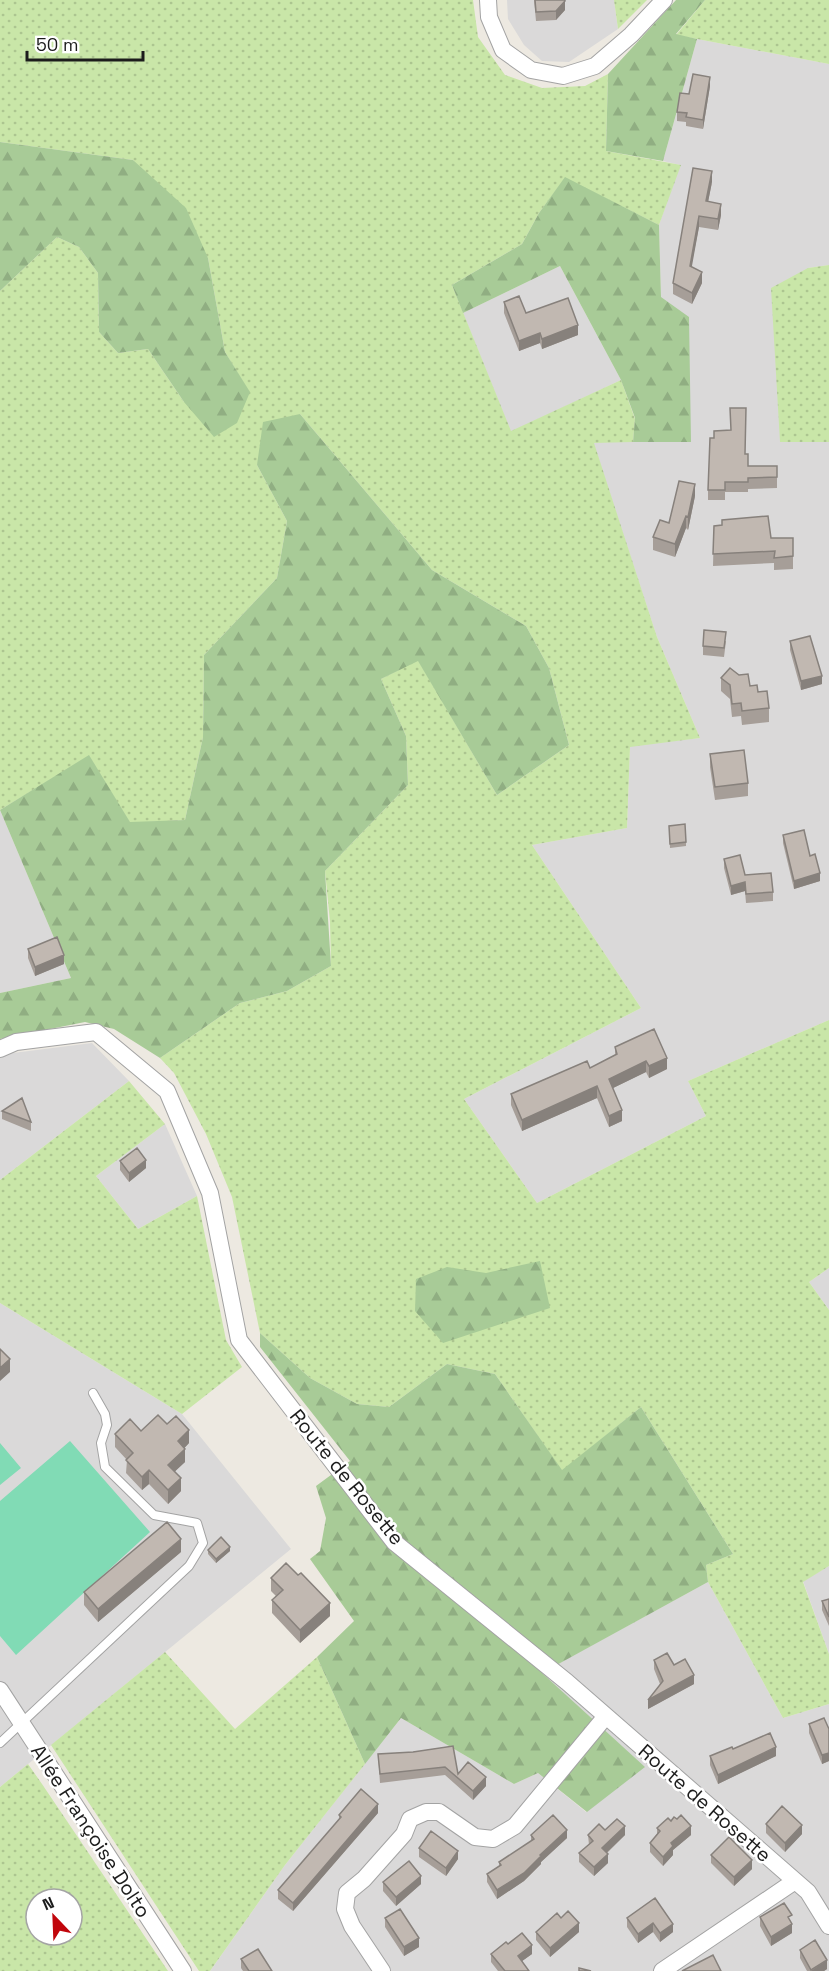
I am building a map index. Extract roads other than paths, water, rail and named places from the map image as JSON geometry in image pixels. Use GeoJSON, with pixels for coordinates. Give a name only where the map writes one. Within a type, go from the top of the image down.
{"type":"FeatureCollection","features":[{"type":"Feature","properties":{"kind":"street"},"geometry":{"type":"LineString","coordinates":[[488,0],[489,17],[502,50],[531,70],[563,76],[595,66],[664,0]]}},
{"type":"Feature","properties":{"kind":"street","name":"Route de Rosette"},"geometry":{"type":"LineString","coordinates":[[0,1049],[16,1042],[96,1032],[167,1090],[210,1193],[239,1340],[394,1542],[567,1682],[808,1892],[829,1926]]}},
{"type":"Feature","properties":{"kind":"street","name":"Allée Françoise Dolto"},"geometry":{"type":"LineString","coordinates":[[0,1690],[183,1971]]}},
{"type":"Feature","properties":{"kind":"street"},"geometry":{"type":"LineString","coordinates":[[382,1971],[352,1926],[345,1909],[347,1893],[364,1879],[404,1834],[410,1819],[426,1812],[439,1812],[475,1837],[493,1839],[515,1826],[606,1716]]}},
{"type":"Feature","properties":{"kind":"street"},"geometry":{"type":"LineString","coordinates":[[662,1971],[795,1881]]}},
{"type":"Feature","properties":{"kind":"lane"},"geometry":{"type":"LineString","coordinates":[[0,1743],[189,1566],[203,1543],[196,1522],[154,1515],[105,1467],[101,1443],[107,1425],[105,1414],[93,1393]]}}]}
